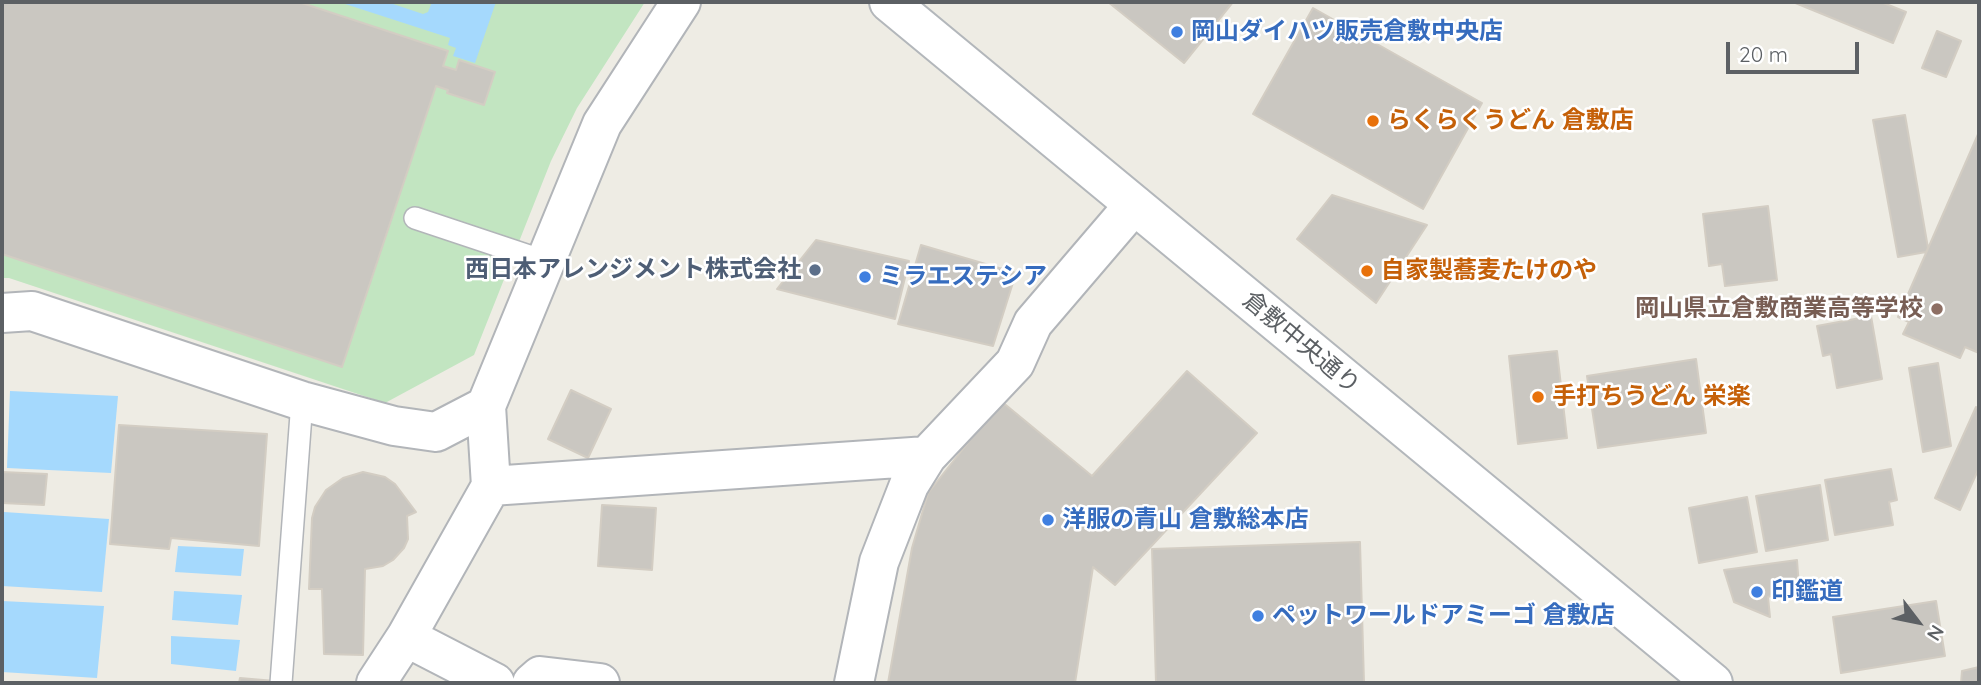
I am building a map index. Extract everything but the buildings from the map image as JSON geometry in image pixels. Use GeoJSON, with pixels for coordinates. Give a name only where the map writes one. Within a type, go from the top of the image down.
{"type":"FeatureCollection","features":[{"type":"Feature","properties":{"kind":"street"},"geometry":{"type":"LineString","coordinates":[[376,683],[406,637],[491,486],[486,406],[602,124],[681,2]]}},
{"type":"Feature","properties":{"kind":"street","name":"倉敷中央通り"},"geometry":{"type":"LineString","coordinates":[[889,2],[1713,683]]}},
{"type":"Feature","properties":{"kind":"street"},"geometry":{"type":"LineString","coordinates":[[854,683],[879,562],[909,485],[928,456],[1015,363],[1032,323],[1134,205]]}},
{"type":"Feature","properties":{"kind":"street"},"geometry":{"type":"LineString","coordinates":[[2,313],[32,312],[302,401],[394,426],[436,432],[486,406]]}},
{"type":"Feature","properties":{"kind":"street"},"geometry":{"type":"LineString","coordinates":[[491,486],[928,456]]}},
{"type":"Feature","properties":{"kind":"street"},"geometry":{"type":"LineString","coordinates":[[406,637],[495,683]]}},
{"type":"Feature","properties":{"kind":"street"},"geometry":{"type":"LineString","coordinates":[[533,683],[540,676],[600,683]]}},
{"type":"Feature","properties":{"kind":"lane"},"geometry":{"type":"LineString","coordinates":[[415,218],[547,262]]}},
{"type":"Feature","properties":{"kind":"lane"},"geometry":{"type":"LineString","coordinates":[[281,683],[302,401]]}},
{"type":"Feature","properties":{"kind":"green space"},"geometry":{"type":"Polygon","coordinates":[[[2,2],[645,2],[577,108],[551,161],[474,355],[385,403],[9,278],[2,278],[2,2]]]}},
{"type":"Feature","properties":{"kind":"water"},"geometry":{"type":"Polygon","coordinates":[[[339,2],[387,2],[423,14],[428,12],[432,2],[496,2],[475,63],[453,56],[456,48],[448,45],[450,38],[339,2]]]}},
{"type":"Feature","properties":{"kind":"water"},"geometry":{"type":"Polygon","coordinates":[[[10,391],[118,396],[111,473],[7,468],[10,391]]]}},
{"type":"Feature","properties":{"kind":"water"},"geometry":{"type":"Polygon","coordinates":[[[4,512],[109,519],[102,592],[2,586],[4,512]]]}},
{"type":"Feature","properties":{"kind":"water"},"geometry":{"type":"Polygon","coordinates":[[[178,546],[244,549],[241,576],[175,572],[178,546]]]}},
{"type":"Feature","properties":{"kind":"water"},"geometry":{"type":"Polygon","coordinates":[[[174,591],[242,595],[238,625],[172,620],[174,591]]]}},
{"type":"Feature","properties":{"kind":"water"},"geometry":{"type":"Polygon","coordinates":[[[2,601],[104,606],[97,678],[2,672],[2,601]]]}},
{"type":"Feature","properties":{"kind":"water"},"geometry":{"type":"Polygon","coordinates":[[[171,636],[240,640],[236,671],[171,664],[171,636]]]}},
{"type":"Feature","properties":{"kind":"place","name":"岡山ダイハツ販売倉敷中央店"},"geometry":{"type":"Point","coordinates":[1177,32]}},
{"type":"Feature","properties":{"kind":"place","name":"らくらくうどん 倉敷店"},"geometry":{"type":"Point","coordinates":[1373,121]}},
{"type":"Feature","properties":{"kind":"place","name":"西日本アレンジメント株式会社"},"geometry":{"type":"Point","coordinates":[815,270]}},
{"type":"Feature","properties":{"kind":"place","name":"自家製蕎麦たけのや"},"geometry":{"type":"Point","coordinates":[1367,271]}},
{"type":"Feature","properties":{"kind":"place","name":"ミラエステシア"},"geometry":{"type":"Point","coordinates":[865,277]}},
{"type":"Feature","properties":{"kind":"place","name":"岡山県立倉敷商業高等学校"},"geometry":{"type":"Point","coordinates":[1937,309]}},
{"type":"Feature","properties":{"kind":"place","name":"手打ちうどん 栄楽"},"geometry":{"type":"Point","coordinates":[1538,397]}},
{"type":"Feature","properties":{"kind":"place","name":"洋服の青山 倉敷総本店"},"geometry":{"type":"Point","coordinates":[1048,520]}},
{"type":"Feature","properties":{"kind":"place","name":"印鑑道"},"geometry":{"type":"Point","coordinates":[1757,592]}},
{"type":"Feature","properties":{"kind":"place","name":"ペットワールドアミーゴ 倉敷店"},"geometry":{"type":"Point","coordinates":[1258,616]}}]}
